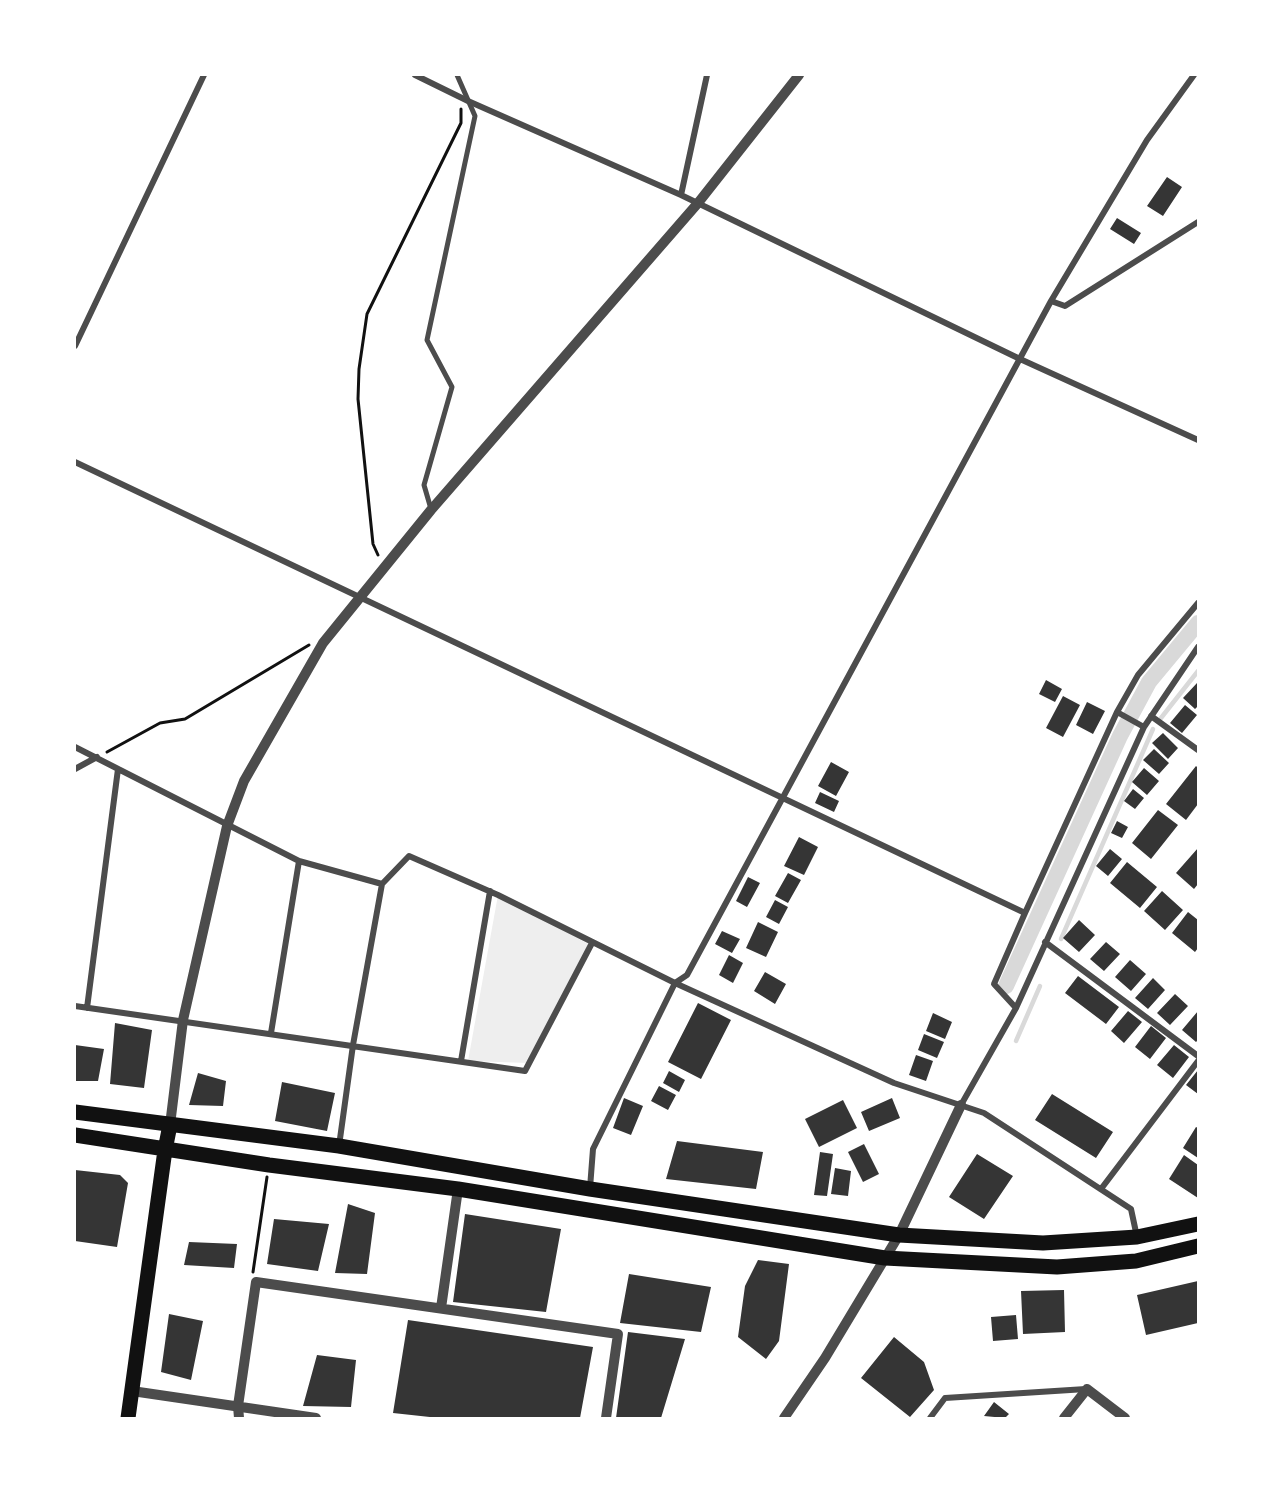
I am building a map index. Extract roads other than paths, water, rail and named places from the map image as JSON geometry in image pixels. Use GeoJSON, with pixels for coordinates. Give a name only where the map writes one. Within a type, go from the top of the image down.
{"type":"FeatureCollection","features":[{"type":"Feature","properties":{"kind":"main road"},"geometry":{"type":"LineString","coordinates":[[75,1112],[339,1146],[590,1189],[899,1235],[1043,1243],[1137,1237],[1198,1224]]}},
{"type":"Feature","properties":{"kind":"main road"},"geometry":{"type":"LineString","coordinates":[[128,1418],[170,1125]]}},
{"type":"Feature","properties":{"kind":"main road"},"geometry":{"type":"LineString","coordinates":[[75,1135],[268,1165],[458,1189],[885,1258],[1057,1267],[1136,1261],[1198,1246]]}},
{"type":"Feature","properties":{"kind":"street"},"geometry":{"type":"LineString","coordinates":[[75,346],[204,75]]}},
{"type":"Feature","properties":{"kind":"street"},"geometry":{"type":"LineString","coordinates":[[415,75],[464,100],[681,195],[1020,358],[1198,440]]}},
{"type":"Feature","properties":{"kind":"street"},"geometry":{"type":"LineString","coordinates":[[431,510],[424,485],[452,387],[427,340],[475,116],[464,100],[457,75]]}},
{"type":"Feature","properties":{"kind":"street"},"geometry":{"type":"LineString","coordinates":[[681,195],[707,75]]}},
{"type":"Feature","properties":{"kind":"street"},"geometry":{"type":"LineString","coordinates":[[170,1125],[183,1020],[227,826],[244,781],[323,644],[431,510],[698,203],[799,75]]}},
{"type":"Feature","properties":{"kind":"street"},"geometry":{"type":"LineString","coordinates":[[590,1189],[593,1149],[675,983],[687,975],[1051,301],[1147,140],[1194,75]]}},
{"type":"Feature","properties":{"kind":"street"},"geometry":{"type":"LineString","coordinates":[[1051,301],[1065,306],[1198,222]]}},
{"type":"Feature","properties":{"kind":"street"},"geometry":{"type":"LineString","coordinates":[[75,462],[1024,913]]}},
{"type":"Feature","properties":{"kind":"street"},"geometry":{"type":"LineString","coordinates":[[1016,1008],[993,984],[1024,913],[1118,712],[1138,675],[1165,639],[1198,603]]}},
{"type":"Feature","properties":{"kind":"street"},"geometry":{"type":"LineString","coordinates":[[784,1418],[825,1358],[899,1235],[961,1105],[1016,1008],[1144,727],[1198,647]]}},
{"type":"Feature","properties":{"kind":"street"},"geometry":{"type":"LineString","coordinates":[[1118,712],[1144,727]]}},
{"type":"Feature","properties":{"kind":"street"},"geometry":{"type":"LineString","coordinates":[[1151,716],[1198,750]]}},
{"type":"Feature","properties":{"kind":"street"},"geometry":{"type":"LineString","coordinates":[[75,747],[299,861],[382,884]]}},
{"type":"Feature","properties":{"kind":"street"},"geometry":{"type":"LineString","coordinates":[[75,769],[97,757]]}},
{"type":"Feature","properties":{"kind":"street"},"geometry":{"type":"LineString","coordinates":[[87,1008],[118,770]]}},
{"type":"Feature","properties":{"kind":"street"},"geometry":{"type":"LineString","coordinates":[[339,1146],[353,1045],[382,884],[409,856],[490,891],[675,983],[894,1083],[984,1113],[1131,1209],[1137,1237]]}},
{"type":"Feature","properties":{"kind":"street"},"geometry":{"type":"LineString","coordinates":[[271,1033],[299,861]]}},
{"type":"Feature","properties":{"kind":"street"},"geometry":{"type":"LineString","coordinates":[[461,1060],[490,891]]}},
{"type":"Feature","properties":{"kind":"street"},"geometry":{"type":"LineString","coordinates":[[1045,942],[1198,1056]]}},
{"type":"Feature","properties":{"kind":"street"},"geometry":{"type":"LineString","coordinates":[[75,1006],[525,1071],[592,943]]}},
{"type":"Feature","properties":{"kind":"street"},"geometry":{"type":"LineString","coordinates":[[1101,1189],[1198,1061]]}},
{"type":"Feature","properties":{"kind":"street"},"geometry":{"type":"LineString","coordinates":[[441,1308],[458,1189]]}},
{"type":"Feature","properties":{"kind":"street"},"geometry":{"type":"LineString","coordinates":[[239,1418],[238,1406],[256,1282],[618,1334],[606,1418]]}},
{"type":"Feature","properties":{"kind":"street"},"geometry":{"type":"LineString","coordinates":[[1064,1418],[1087,1389]]}},
{"type":"Feature","properties":{"kind":"street"},"geometry":{"type":"LineString","coordinates":[[930,1418],[945,1398],[1087,1389],[1125,1418]]}},
{"type":"Feature","properties":{"kind":"street"},"geometry":{"type":"LineString","coordinates":[[132,1391],[316,1418]]}},
{"type":"Feature","properties":{"kind":"waterway"},"geometry":{"type":"LineString","coordinates":[[1006,986],[1120,736],[1149,682],[1198,623]]}},
{"type":"Feature","properties":{"kind":"waterway"},"geometry":{"type":"LineString","coordinates":[[1161,718],[1198,671]]}},
{"type":"Feature","properties":{"kind":"waterway"},"geometry":{"type":"LineString","coordinates":[[1061,939],[1153,729]]}},
{"type":"Feature","properties":{"kind":"waterway"},"geometry":{"type":"LineString","coordinates":[[1016,1041],[1040,986]]}}]}
